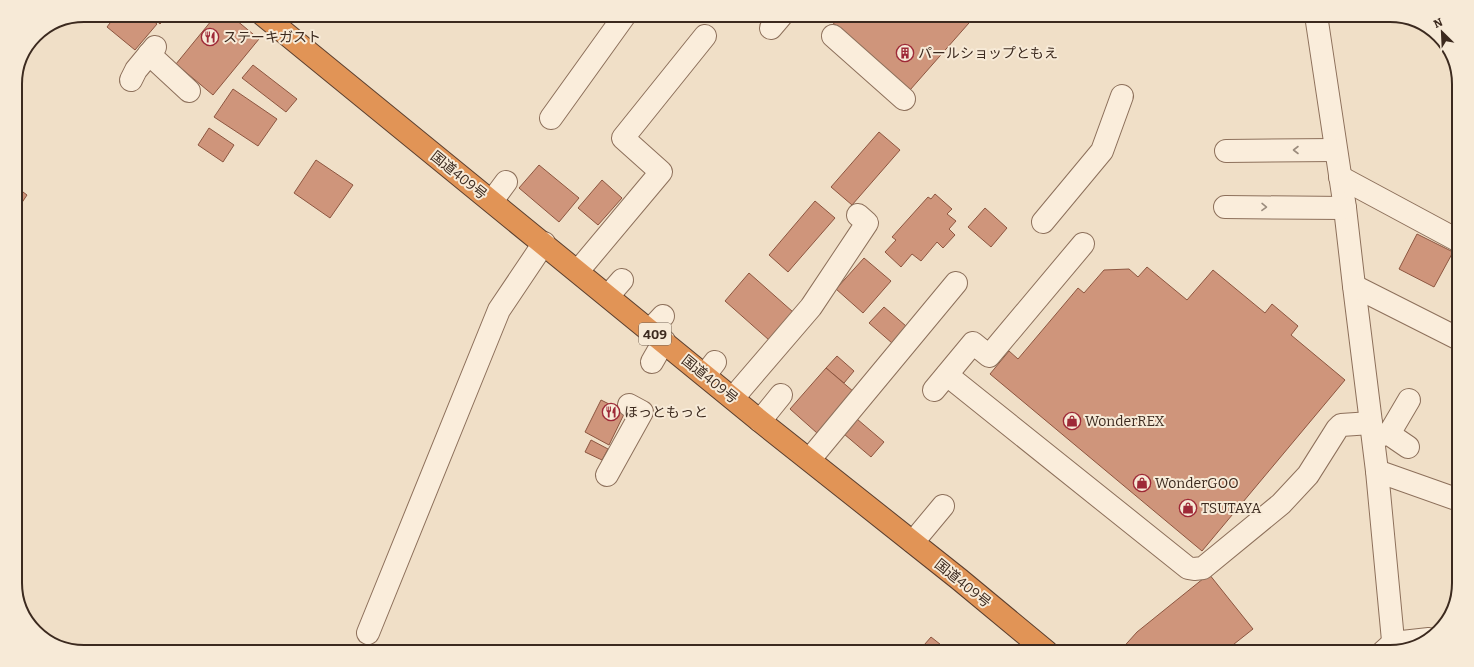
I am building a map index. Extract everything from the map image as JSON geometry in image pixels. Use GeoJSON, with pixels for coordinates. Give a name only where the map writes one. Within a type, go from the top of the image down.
{"type":"FeatureCollection","features":[{"type":"Feature","properties":{"kind":"highway","name":"国道409号"},"geometry":{"type":"LineString","coordinates":[[272,22],[578,272],[615,288],[659,329],[710,369],[733,398],[760,421],[810,459],[1038,645]]}},
{"type":"Feature","properties":{"kind":"street"},"geometry":{"type":"LineString","coordinates":[[551,118],[620,22]]}},
{"type":"Feature","properties":{"kind":"street"},"geometry":{"type":"LineString","coordinates":[[1317,22],[1335,150],[1345,208],[1354,286],[1377,431],[1377,471],[1390,645]]}},
{"type":"Feature","properties":{"kind":"street"},"geometry":{"type":"LineString","coordinates":[[578,272],[661,172],[623,138],[705,36]]}},
{"type":"Feature","properties":{"kind":"street"},"geometry":{"type":"LineString","coordinates":[[833,36],[904,99]]}},
{"type":"Feature","properties":{"kind":"street"},"geometry":{"type":"LineString","coordinates":[[131,80],[136,70],[152,51],[189,91]]}},
{"type":"Feature","properties":{"kind":"street"},"geometry":{"type":"LineString","coordinates":[[1043,222],[1102,151],[1122,96]]}},
{"type":"Feature","properties":{"kind":"street"},"geometry":{"type":"LineString","coordinates":[[1226,151],[1335,150]]}},
{"type":"Feature","properties":{"kind":"street"},"geometry":{"type":"LineString","coordinates":[[1340,177],[1452,237]]}},
{"type":"Feature","properties":{"kind":"street"},"geometry":{"type":"LineString","coordinates":[[492,201],[506,182]]}},
{"type":"Feature","properties":{"kind":"street"},"geometry":{"type":"LineString","coordinates":[[1225,207],[1345,208]]}},
{"type":"Feature","properties":{"kind":"street"},"geometry":{"type":"LineString","coordinates":[[733,398],[811,307],[867,223],[858,215]]}},
{"type":"Feature","properties":{"kind":"street"},"geometry":{"type":"LineString","coordinates":[[368,633],[499,310],[544,244]]}},
{"type":"Feature","properties":{"kind":"street"},"geometry":{"type":"LineString","coordinates":[[1083,244],[989,356],[973,344],[940,383],[1183,565],[1194,569],[1203,568],[1281,504],[1308,475],[1337,429],[1341,426],[1377,431],[1408,447]]}},
{"type":"Feature","properties":{"kind":"street"},"geometry":{"type":"LineString","coordinates":[[810,459],[956,283]]}},
{"type":"Feature","properties":{"kind":"street"},"geometry":{"type":"LineString","coordinates":[[1354,286],[1452,335]]}},
{"type":"Feature","properties":{"kind":"street"},"geometry":{"type":"LineString","coordinates":[[652,362],[659,329]]}},
{"type":"Feature","properties":{"kind":"street"},"geometry":{"type":"LineString","coordinates":[[760,421],[781,395]]}},
{"type":"Feature","properties":{"kind":"street"},"geometry":{"type":"LineString","coordinates":[[1377,431],[1409,400]]}},
{"type":"Feature","properties":{"kind":"street"},"geometry":{"type":"LineString","coordinates":[[607,475],[642,412],[629,405]]}},
{"type":"Feature","properties":{"kind":"street"},"geometry":{"type":"LineString","coordinates":[[1377,471],[1452,498]]}},
{"type":"Feature","properties":{"kind":"street"},"geometry":{"type":"LineString","coordinates":[[913,542],[943,506]]}},
{"type":"Feature","properties":{"kind":"building"},"geometry":{"type":"Polygon","coordinates":[[[111,22],[155,22],[157,24],[135,50],[107,27],[111,22]]]}},
{"type":"Feature","properties":{"kind":"building"},"geometry":{"type":"Polygon","coordinates":[[[210,22],[238,22],[259,39],[213,95],[176,64],[210,22]]]}},
{"type":"Feature","properties":{"kind":"building","name":"パールショップともえ"},"geometry":{"type":"Polygon","coordinates":[[[832,22],[970,22],[910,90],[832,22]]]}},
{"type":"Feature","properties":{"kind":"building"},"geometry":{"type":"Polygon","coordinates":[[[253,65],[297,99],[286,112],[242,78],[253,65]]]}},
{"type":"Feature","properties":{"kind":"building"},"geometry":{"type":"Polygon","coordinates":[[[233,89],[277,119],[258,146],[214,117],[233,89]]]}},
{"type":"Feature","properties":{"kind":"building"},"geometry":{"type":"Polygon","coordinates":[[[209,128],[234,145],[223,162],[198,145],[209,128]]]}},
{"type":"Feature","properties":{"kind":"building"},"geometry":{"type":"Polygon","coordinates":[[[879,132],[900,150],[852,205],[831,187],[879,132]]]}},
{"type":"Feature","properties":{"kind":"building"},"geometry":{"type":"Polygon","coordinates":[[[316,160],[353,185],[330,218],[294,193],[316,160]]]}},
{"type":"Feature","properties":{"kind":"building"},"geometry":{"type":"Polygon","coordinates":[[[539,165],[579,198],[559,222],[519,188],[539,165]]]}},
{"type":"Feature","properties":{"kind":"building"},"geometry":{"type":"Polygon","coordinates":[[[602,180],[622,198],[598,225],[578,208],[602,180]]]}},
{"type":"Feature","properties":{"kind":"building"},"geometry":{"type":"Polygon","coordinates":[[[22,191],[27,195],[22,202],[22,191]]]}},
{"type":"Feature","properties":{"kind":"building"},"geometry":{"type":"Polygon","coordinates":[[[935,194],[952,209],[947,214],[956,221],[949,229],[955,235],[943,248],[937,242],[921,261],[912,254],[901,267],[885,252],[896,240],[892,237],[928,197],[931,199],[935,194]]]}},
{"type":"Feature","properties":{"kind":"building"},"geometry":{"type":"Polygon","coordinates":[[[815,201],[835,218],[788,272],[769,255],[815,201]]]}},
{"type":"Feature","properties":{"kind":"building"},"geometry":{"type":"Polygon","coordinates":[[[985,208],[1007,228],[991,247],[968,227],[985,208]]]}},
{"type":"Feature","properties":{"kind":"building"},"geometry":{"type":"Polygon","coordinates":[[[1417,234],[1452,252],[1434,287],[1399,269],[1417,234]]]}},
{"type":"Feature","properties":{"kind":"building"},"geometry":{"type":"Polygon","coordinates":[[[864,258],[891,281],[863,313],[836,289],[864,258]]]}},
{"type":"Feature","properties":{"kind":"building"},"geometry":{"type":"Polygon","coordinates":[[[1147,267],[1187,300],[1213,270],[1265,313],[1272,304],[1298,326],[1291,335],[1345,380],[1202,551],[990,374],[1009,351],[1018,359],[1078,288],[1084,293],[1104,270],[1129,269],[1138,277],[1147,267]]]}},
{"type":"Feature","properties":{"kind":"building"},"geometry":{"type":"Polygon","coordinates":[[[749,273],[793,312],[769,340],[725,301],[749,273]]]}},
{"type":"Feature","properties":{"kind":"building"},"geometry":{"type":"Polygon","coordinates":[[[884,307],[906,326],[892,343],[869,323],[884,307]]]}},
{"type":"Feature","properties":{"kind":"building"},"geometry":{"type":"Polygon","coordinates":[[[837,356],[854,371],[844,383],[826,368],[837,356]]]}},
{"type":"Feature","properties":{"kind":"building"},"geometry":{"type":"Polygon","coordinates":[[[826,368],[854,392],[817,433],[790,409],[826,368]]]}},
{"type":"Feature","properties":{"kind":"building"},"geometry":{"type":"Polygon","coordinates":[[[601,400],[625,412],[609,445],[585,432],[601,400]]]}},
{"type":"Feature","properties":{"kind":"building"},"geometry":{"type":"Polygon","coordinates":[[[857,419],[884,442],[871,457],[844,434],[857,419]]]}},
{"type":"Feature","properties":{"kind":"building"},"geometry":{"type":"Polygon","coordinates":[[[591,440],[608,449],[602,460],[585,452],[591,440]]]}},
{"type":"Feature","properties":{"kind":"building"},"geometry":{"type":"Polygon","coordinates":[[[1209,574],[1253,629],[1233,645],[1125,645],[1137,632],[1209,574]]]}},
{"type":"Feature","properties":{"kind":"building"},"geometry":{"type":"Polygon","coordinates":[[[931,637],[941,645],[924,645],[931,637]]]}},
{"type":"Feature","properties":{"kind":"place","name":"ステーキガスト"},"geometry":{"type":"Point","coordinates":[210,37]}},
{"type":"Feature","properties":{"kind":"place","name":"パールショップともえ"},"geometry":{"type":"Point","coordinates":[905,53]}},
{"type":"Feature","properties":{"kind":"place","name":"ほっともっと"},"geometry":{"type":"Point","coordinates":[611,412]}},
{"type":"Feature","properties":{"kind":"place","name":"WonderREX"},"geometry":{"type":"Point","coordinates":[1072,421]}},
{"type":"Feature","properties":{"kind":"place","name":"WonderGOO"},"geometry":{"type":"Point","coordinates":[1142,483]}},
{"type":"Feature","properties":{"kind":"place","name":"TSUTAYA"},"geometry":{"type":"Point","coordinates":[1188,508]}}]}
